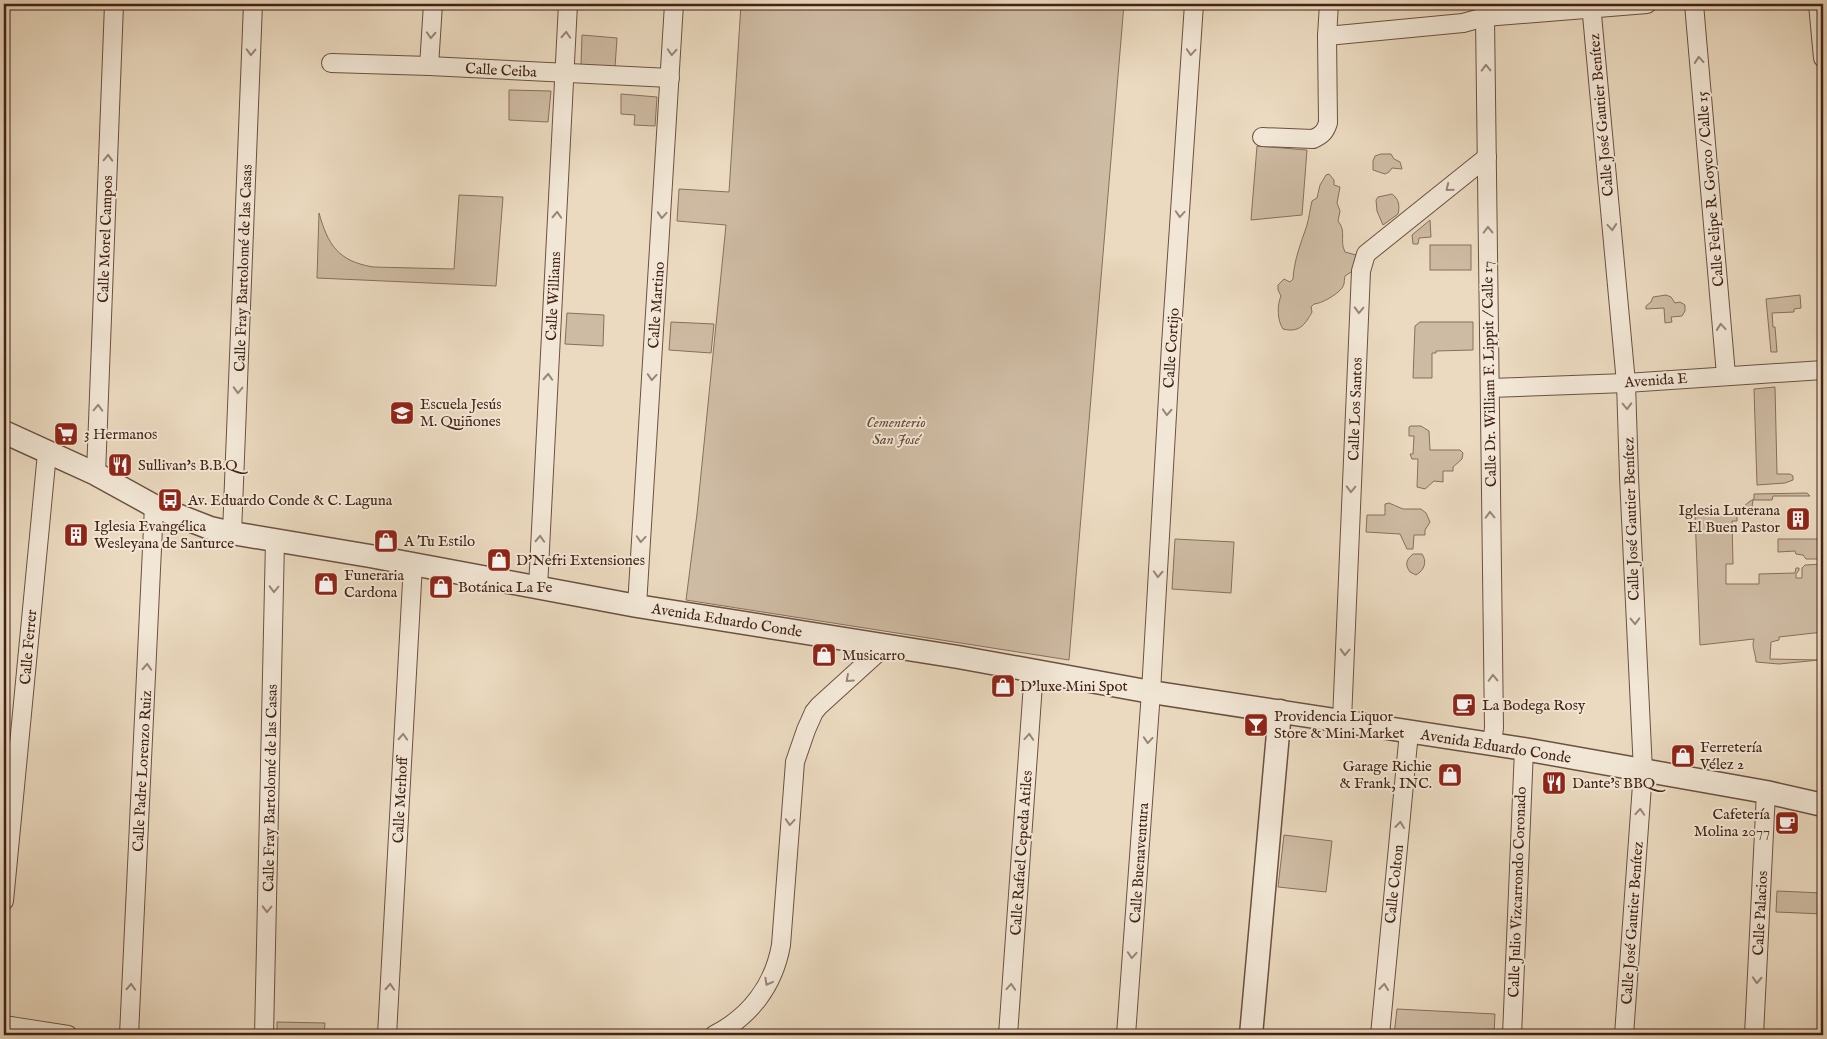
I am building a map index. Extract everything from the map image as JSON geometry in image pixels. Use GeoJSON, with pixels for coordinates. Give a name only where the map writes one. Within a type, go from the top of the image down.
{"type":"FeatureCollection","features":[{"type":"Feature","properties":{"kind":"street","name":"Calle Morel Campos"},"geometry":{"type":"LineString","coordinates":[[96,474],[114,4]]}},
{"type":"Feature","properties":{"kind":"street","name":"Calle Fray Bartolomé de las Casas"},"geometry":{"type":"LineString","coordinates":[[232,533],[253,4]]}},
{"type":"Feature","properties":{"kind":"street"},"geometry":{"type":"LineString","coordinates":[[429,66],[433,4]]}},
{"type":"Feature","properties":{"kind":"street","name":"Calle Williams"},"geometry":{"type":"LineString","coordinates":[[538,588],[568,4]]}},
{"type":"Feature","properties":{"kind":"street","name":"Calle Martino"},"geometry":{"type":"LineString","coordinates":[[637,606],[674,4]]}},
{"type":"Feature","properties":{"kind":"street","name":"Calle Cortijo"},"geometry":{"type":"LineString","coordinates":[[1151,692],[1194,4]]}},
{"type":"Feature","properties":{"kind":"street"},"geometry":{"type":"LineString","coordinates":[[1262,137],[1313,139],[1321,136],[1326,130],[1328,122],[1327,36],[1329,4]]}},
{"type":"Feature","properties":{"kind":"street"},"geometry":{"type":"LineString","coordinates":[[1327,36],[1463,23],[1487,10],[1646,4]]}},
{"type":"Feature","properties":{"kind":"street","name":"Calle Felipe R. Goyco / Calle 15"},"geometry":{"type":"LineString","coordinates":[[1694,4],[1726,375]]}},
{"type":"Feature","properties":{"kind":"street"},"geometry":{"type":"LineString","coordinates":[[1818,4],[1823,58]]}},
{"type":"Feature","properties":{"kind":"street","name":"Calle José Gautier Benítez"},"geometry":{"type":"LineString","coordinates":[[1591,6],[1626,382],[1643,771],[1624,1035]]}},
{"type":"Feature","properties":{"kind":"street","name":"Calle Dr. William F. Lippit / Calle 17"},"geometry":{"type":"LineString","coordinates":[[1487,10],[1494,728],[1492,744]]}},
{"type":"Feature","properties":{"kind":"street","name":"Calle Ceiba"},"geometry":{"type":"LineString","coordinates":[[331,63],[670,78]]}},
{"type":"Feature","properties":{"kind":"street","name":"Calle Los Santos"},"geometry":{"type":"LineString","coordinates":[[1342,720],[1360,271],[1366,254],[1487,157]]}},
{"type":"Feature","properties":{"kind":"street","name":"Avenida E"},"geometry":{"type":"LineString","coordinates":[[1490,388],[1823,370]]}},
{"type":"Feature","properties":{"kind":"street","name":"Avenida Eduardo Conde"},"geometry":{"type":"LineString","coordinates":[[4,432],[96,474],[154,506],[210,528],[232,533],[413,564],[637,606],[1034,670],[1151,692],[1524,749],[1766,792],[1823,805]]}},
{"type":"Feature","properties":{"kind":"street","name":"Calle Ferrer"},"geometry":{"type":"LineString","coordinates":[[4,901],[47,453]]}},
{"type":"Feature","properties":{"kind":"street","name":"Calle Padre Lorenzo Ruiz"},"geometry":{"type":"LineString","coordinates":[[129,1035],[154,506]]}},
{"type":"Feature","properties":{"kind":"street","name":"Calle Fray Bartolomé de las Casas"},"geometry":{"type":"LineString","coordinates":[[264,1035],[275,540]]}},
{"type":"Feature","properties":{"kind":"street","name":"Calle Merhoff"},"geometry":{"type":"LineString","coordinates":[[387,1035],[413,564]]}},
{"type":"Feature","properties":{"kind":"street"},"geometry":{"type":"LineString","coordinates":[[714,1035],[740,1019],[752,1008],[768,984],[777,965],[781,945],[795,762],[811,718],[819,706],[885,646]]}},
{"type":"Feature","properties":{"kind":"street","name":"Calle Rafael Cepeda Atiles"},"geometry":{"type":"LineString","coordinates":[[1008,1035],[1034,670]]}},
{"type":"Feature","properties":{"kind":"street","name":"Calle Buenaventura"},"geometry":{"type":"LineString","coordinates":[[1126,1035],[1151,692]]}},
{"type":"Feature","properties":{"kind":"street"},"geometry":{"type":"LineString","coordinates":[[1251,1035],[1280,711]]}},
{"type":"Feature","properties":{"kind":"street","name":"Calle Colton"},"geometry":{"type":"LineString","coordinates":[[1380,1035],[1409,732]]}},
{"type":"Feature","properties":{"kind":"street","name":"Calle Julio Vizcarrondo Coronado"},"geometry":{"type":"LineString","coordinates":[[1512,1035],[1524,749]]}},
{"type":"Feature","properties":{"kind":"street","name":"Calle Palacios"},"geometry":{"type":"LineString","coordinates":[[1754,1035],[1766,792]]}},
{"type":"Feature","properties":{"kind":"street"},"geometry":{"type":"LineString","coordinates":[[4,1025],[68,1035]]}},
{"type":"Feature","properties":{"kind":"green space","name":"Cementerio San José"},"geometry":{"type":"Polygon","coordinates":[[[741,4],[1124,4],[1069,660],[686,600],[697,514],[726,225],[677,221],[679,189],[729,192],[741,4]]]}},
{"type":"Feature","properties":{"kind":"green space"},"geometry":{"type":"Polygon","coordinates":[[[582,35],[617,38],[615,67],[581,65],[582,35]]]}},
{"type":"Feature","properties":{"kind":"green space"},"geometry":{"type":"Polygon","coordinates":[[[509,90],[551,91],[548,122],[509,120],[509,90]]]}},
{"type":"Feature","properties":{"kind":"green space"},"geometry":{"type":"Polygon","coordinates":[[[621,94],[657,97],[655,126],[634,125],[635,115],[621,114],[621,94]]]}},
{"type":"Feature","properties":{"kind":"green space"},"geometry":{"type":"Polygon","coordinates":[[[1257,146],[1307,150],[1302,215],[1251,220],[1257,146]]]}},
{"type":"Feature","properties":{"kind":"green space"},"geometry":{"type":"Polygon","coordinates":[[[1391,154],[1394,159],[1400,162],[1402,169],[1392,168],[1385,174],[1373,170],[1375,156],[1391,154]]]}},
{"type":"Feature","properties":{"kind":"green space"},"geometry":{"type":"Polygon","coordinates":[[[1329,174],[1334,180],[1334,185],[1340,187],[1337,203],[1340,211],[1338,221],[1343,232],[1343,248],[1345,252],[1358,257],[1354,270],[1345,276],[1344,285],[1340,290],[1325,301],[1314,304],[1311,307],[1312,312],[1301,327],[1293,330],[1283,329],[1279,317],[1278,308],[1281,296],[1278,285],[1284,279],[1290,282],[1293,279],[1296,258],[1307,225],[1312,201],[1317,198],[1320,185],[1326,175],[1329,174]]]}},
{"type":"Feature","properties":{"kind":"green space"},"geometry":{"type":"Polygon","coordinates":[[[1392,194],[1398,203],[1398,214],[1383,225],[1377,211],[1376,200],[1378,197],[1392,194]]]}},
{"type":"Feature","properties":{"kind":"green space"},"geometry":{"type":"Polygon","coordinates":[[[459,195],[503,197],[496,286],[317,278],[319,213],[331,243],[336,250],[351,261],[373,267],[454,269],[459,195]]]}},
{"type":"Feature","properties":{"kind":"green space"},"geometry":{"type":"Polygon","coordinates":[[[1430,220],[1431,237],[1419,238],[1418,244],[1413,244],[1412,235],[1430,220]]]}},
{"type":"Feature","properties":{"kind":"green space"},"geometry":{"type":"Polygon","coordinates":[[[1430,245],[1471,245],[1471,270],[1430,270],[1430,245]]]}},
{"type":"Feature","properties":{"kind":"green space"},"geometry":{"type":"Polygon","coordinates":[[[1666,295],[1671,297],[1675,303],[1680,302],[1685,305],[1685,311],[1682,316],[1671,317],[1672,322],[1665,323],[1664,308],[1646,309],[1646,306],[1653,297],[1666,295]]]}},
{"type":"Feature","properties":{"kind":"green space"},"geometry":{"type":"Polygon","coordinates":[[[1800,295],[1801,308],[1794,309],[1794,312],[1772,313],[1777,352],[1771,352],[1766,299],[1800,295]]]}},
{"type":"Feature","properties":{"kind":"green space"},"geometry":{"type":"Polygon","coordinates":[[[567,313],[604,315],[603,346],[565,344],[567,313]]]}},
{"type":"Feature","properties":{"kind":"green space"},"geometry":{"type":"Polygon","coordinates":[[[671,322],[714,324],[711,353],[669,350],[671,322]]]}},
{"type":"Feature","properties":{"kind":"green space"},"geometry":{"type":"Polygon","coordinates":[[[1420,322],[1473,322],[1473,350],[1436,351],[1436,353],[1432,353],[1432,378],[1413,378],[1415,326],[1420,322]]]}},
{"type":"Feature","properties":{"kind":"green space"},"geometry":{"type":"Polygon","coordinates":[[[1775,387],[1777,474],[1790,474],[1793,476],[1793,480],[1785,483],[1757,485],[1754,389],[1775,387]]]}},
{"type":"Feature","properties":{"kind":"green space"},"geometry":{"type":"Polygon","coordinates":[[[1421,426],[1429,431],[1430,450],[1460,450],[1463,453],[1462,459],[1453,467],[1453,471],[1443,471],[1443,482],[1434,481],[1425,489],[1417,487],[1418,459],[1412,459],[1410,454],[1413,454],[1414,436],[1409,436],[1409,427],[1421,426]]]}},
{"type":"Feature","properties":{"kind":"green space"},"geometry":{"type":"Polygon","coordinates":[[[1807,493],[1810,496],[1773,496],[1772,500],[1753,500],[1752,507],[1746,508],[1746,515],[1737,515],[1737,521],[1732,521],[1733,564],[1726,564],[1726,584],[1759,584],[1759,574],[1795,573],[1796,568],[1799,568],[1799,570],[1796,578],[1802,578],[1802,568],[1805,565],[1823,564],[1823,632],[1779,637],[1779,640],[1771,642],[1770,659],[1819,660],[1779,664],[1756,662],[1754,639],[1700,645],[1695,514],[1736,514],[1754,499],[1754,494],[1807,493]]]}},
{"type":"Feature","properties":{"kind":"green space"},"geometry":{"type":"Polygon","coordinates":[[[1389,503],[1403,509],[1421,509],[1426,513],[1430,522],[1425,530],[1425,535],[1414,535],[1413,549],[1407,549],[1400,534],[1366,532],[1367,515],[1385,515],[1385,504],[1389,503]]]}},
{"type":"Feature","properties":{"kind":"green space"},"geometry":{"type":"Polygon","coordinates":[[[1175,539],[1234,542],[1231,593],[1172,589],[1175,539]]]}},
{"type":"Feature","properties":{"kind":"green space"},"geometry":{"type":"Polygon","coordinates":[[[1778,539],[1822,539],[1822,559],[1806,559],[1803,555],[1796,554],[1795,551],[1778,552],[1778,539]]]}},
{"type":"Feature","properties":{"kind":"green space"},"geometry":{"type":"Polygon","coordinates":[[[1413,554],[1422,554],[1424,560],[1423,568],[1416,575],[1410,572],[1407,564],[1413,554]]]}},
{"type":"Feature","properties":{"kind":"green space"},"geometry":{"type":"Polygon","coordinates":[[[1284,835],[1332,841],[1326,892],[1278,887],[1284,835]]]}},
{"type":"Feature","properties":{"kind":"green space"},"geometry":{"type":"Polygon","coordinates":[[[1777,891],[1822,893],[1821,908],[1823,908],[1823,914],[1776,912],[1777,891]]]}},
{"type":"Feature","properties":{"kind":"green space"},"geometry":{"type":"Polygon","coordinates":[[[1397,1009],[1495,1014],[1494,1035],[1394,1035],[1397,1009]]]}},
{"type":"Feature","properties":{"kind":"green space"},"geometry":{"type":"Polygon","coordinates":[[[277,1022],[325,1023],[324,1035],[277,1035],[277,1022]]]}},
{"type":"Feature","properties":{"kind":"place","name":"Escuela Jesús M. Quiñones"},"geometry":{"type":"Point","coordinates":[402,413]}},
{"type":"Feature","properties":{"kind":"place","name":"3 Hermanos"},"geometry":{"type":"Point","coordinates":[66,434]}},
{"type":"Feature","properties":{"kind":"place","name":"Sullivan's B.B.Q"},"geometry":{"type":"Point","coordinates":[120,465]}},
{"type":"Feature","properties":{"kind":"place","name":"Av. Eduardo Conde & C. Laguna"},"geometry":{"type":"Point","coordinates":[170,500]}},
{"type":"Feature","properties":{"kind":"place","name":"Iglesia Luterana El Buen Pastor"},"geometry":{"type":"Point","coordinates":[1798,519]}},
{"type":"Feature","properties":{"kind":"place","name":"Iglesia Evangélica Wesleyana de Santurce"},"geometry":{"type":"Point","coordinates":[76,535]}},
{"type":"Feature","properties":{"kind":"place","name":"A Tu Estilo"},"geometry":{"type":"Point","coordinates":[386,541]}},
{"type":"Feature","properties":{"kind":"place","name":"D'Nefri Extensiones"},"geometry":{"type":"Point","coordinates":[499,560]}},
{"type":"Feature","properties":{"kind":"place","name":"Funeraria Cardona"},"geometry":{"type":"Point","coordinates":[326,584]}},
{"type":"Feature","properties":{"kind":"place","name":"Botánica La Fe"},"geometry":{"type":"Point","coordinates":[441,587]}},
{"type":"Feature","properties":{"kind":"place","name":"Musicarro"},"geometry":{"type":"Point","coordinates":[824,655]}},
{"type":"Feature","properties":{"kind":"place","name":"D'luxe Mini Spot"},"geometry":{"type":"Point","coordinates":[1003,686]}},
{"type":"Feature","properties":{"kind":"place","name":"La Bodega Rosy"},"geometry":{"type":"Point","coordinates":[1464,705]}},
{"type":"Feature","properties":{"kind":"place","name":"Providencia Liquor Store & Mini Market"},"geometry":{"type":"Point","coordinates":[1256,725]}},
{"type":"Feature","properties":{"kind":"place","name":"Ferretería Vélez 2"},"geometry":{"type":"Point","coordinates":[1683,756]}},
{"type":"Feature","properties":{"kind":"place","name":"Garage Richie & Frank, INC."},"geometry":{"type":"Point","coordinates":[1450,775]}},
{"type":"Feature","properties":{"kind":"place","name":"Dante's BBQ"},"geometry":{"type":"Point","coordinates":[1554,783]}},
{"type":"Feature","properties":{"kind":"place","name":"Cafetería Molina 2077"},"geometry":{"type":"Point","coordinates":[1787,823]}}]}
